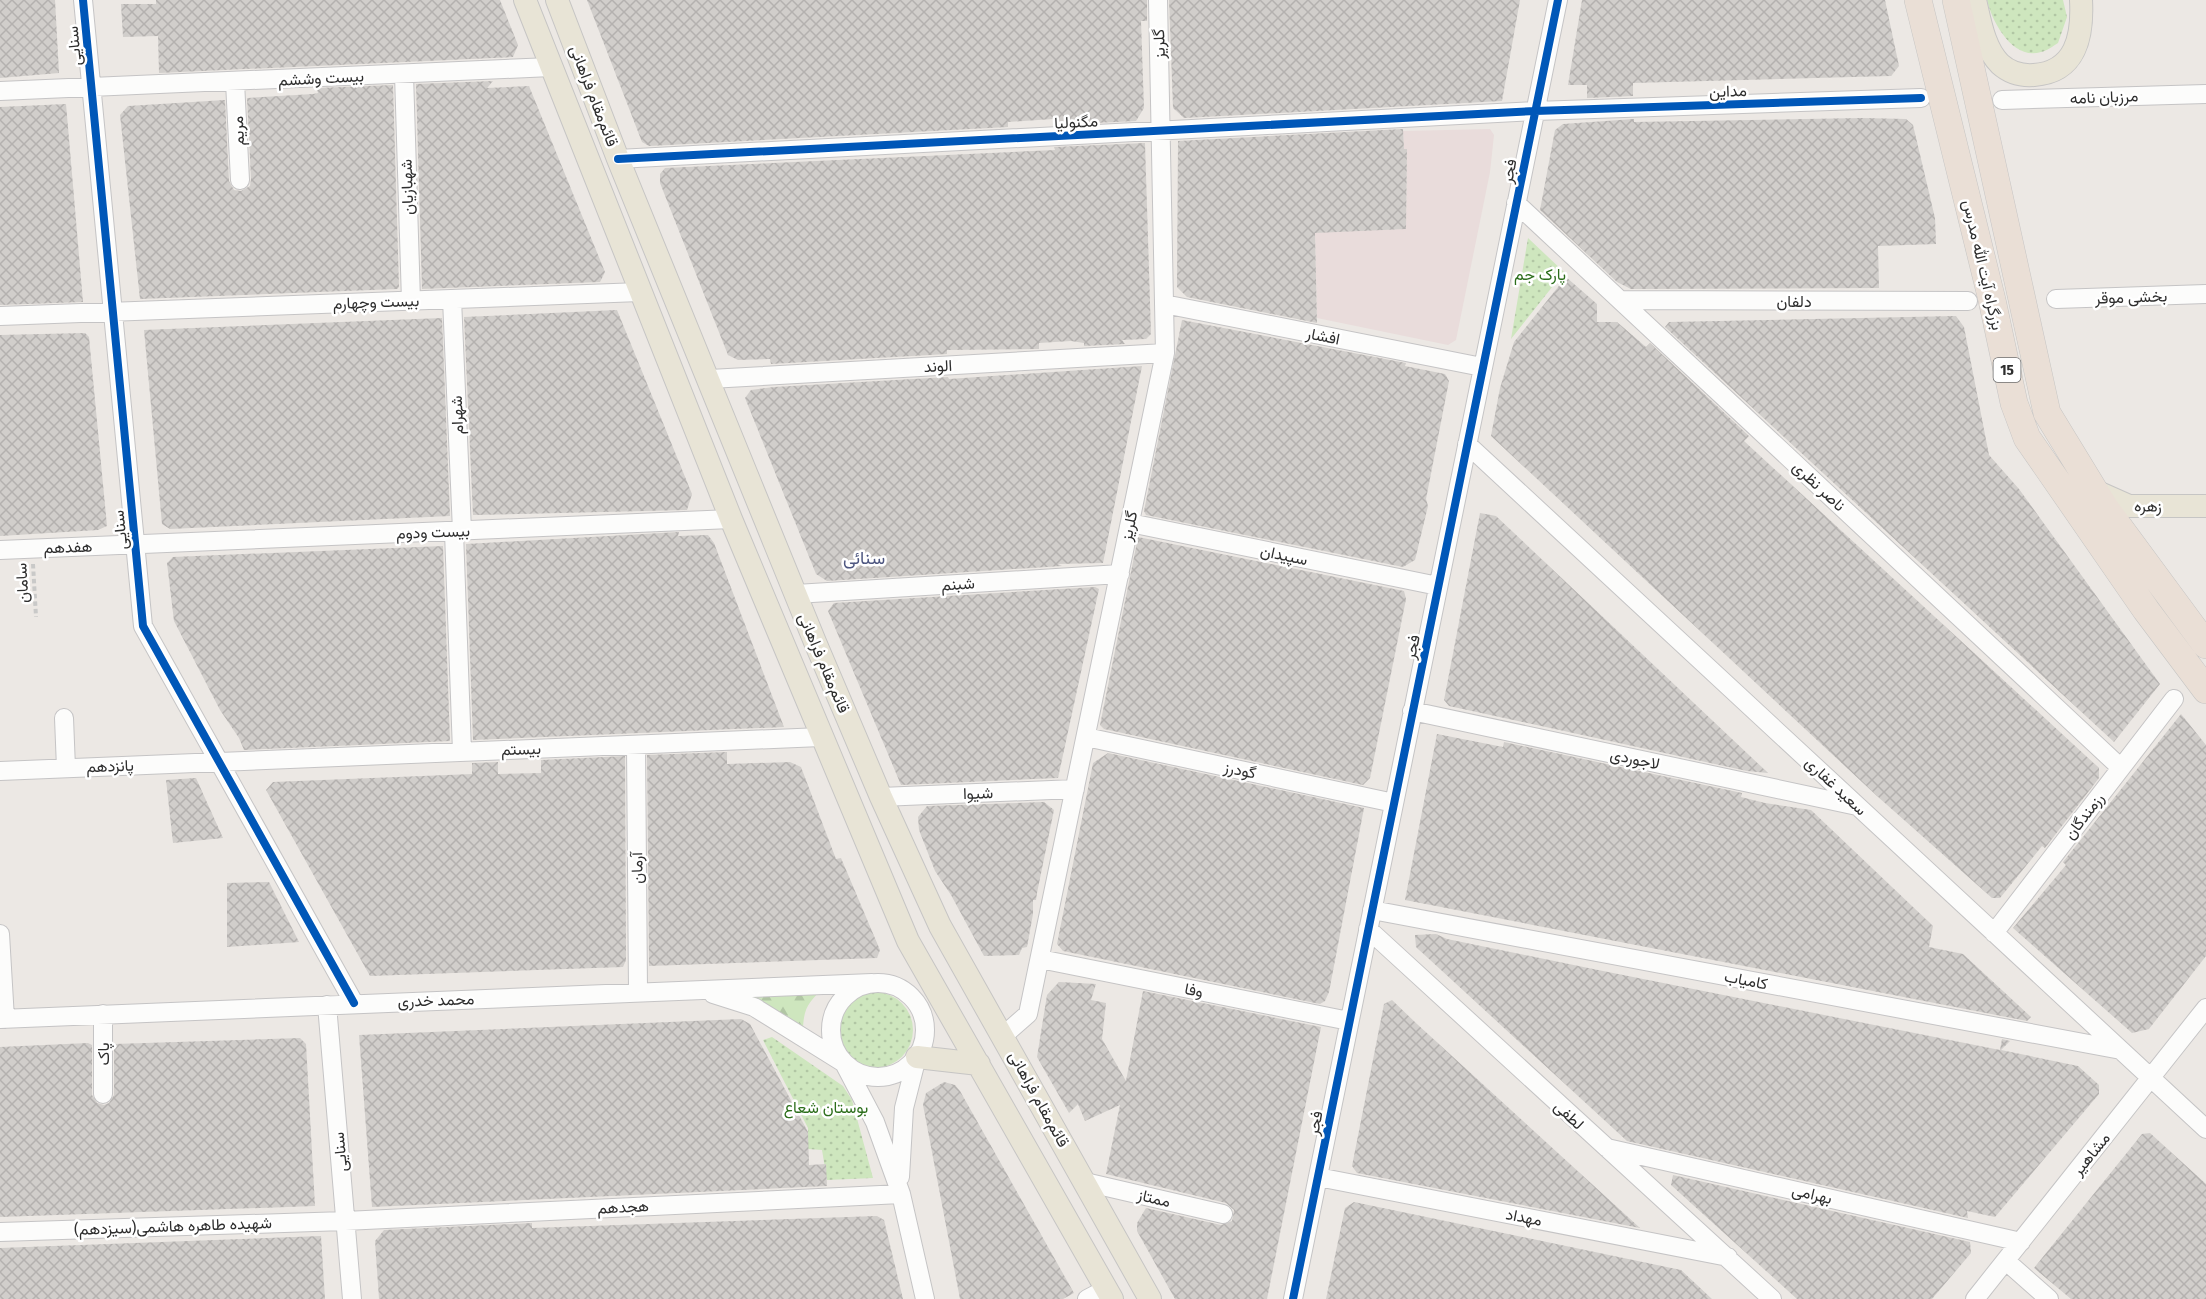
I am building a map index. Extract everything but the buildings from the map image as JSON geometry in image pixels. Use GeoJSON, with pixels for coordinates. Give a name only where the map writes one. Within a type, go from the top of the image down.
{"type":"FeatureCollection","features":[{"type":"Feature","properties":{"kind":"highway","name":"بزرگراه آیت الله مدرس"},"geometry":{"type":"LineString","coordinates":[[1918,0],[1992,300],[2014,403],[2027,438],[2146,610],[2206,690]]}},
{"type":"Feature","properties":{"kind":"highway","name":"بزرگراه آیت الله مدرس"},"geometry":{"type":"LineString","coordinates":[[1956,0],[2047,413],[2093,490],[2206,645]]}},
{"type":"Feature","properties":{"kind":"main road","name":"قائم‌مقام فراهانی"},"geometry":{"type":"LineString","coordinates":[[525,0],[731,519],[908,941],[979,1064],[1102,1296]]}},
{"type":"Feature","properties":{"kind":"main road","name":"قائم‌مقام فراهانی"},"geometry":{"type":"LineString","coordinates":[[557,0],[618,159],[881,797],[940,926],[1004,1035],[1150,1299]]}},
{"type":"Feature","properties":{"kind":"main road"},"geometry":{"type":"LineString","coordinates":[[1975,0],[1991,52],[2009,72],[2024,76],[2042,74],[2061,68],[2068,62],[2080,35],[2081,0]]}},
{"type":"Feature","properties":{"kind":"main road","name":"زهره"},"geometry":{"type":"LineString","coordinates":[[2093,490],[2116,503],[2129,506],[2206,506]]}},
{"type":"Feature","properties":{"kind":"main road"},"geometry":{"type":"LineString","coordinates":[[934,985],[967,971]]}},
{"type":"Feature","properties":{"kind":"main road"},"geometry":{"type":"LineString","coordinates":[[917,1058],[979,1064]]}},
{"type":"Feature","properties":{"kind":"street","name":"سنایی"},"geometry":{"type":"LineString","coordinates":[[83,0],[143,626],[354,1003]]}},
{"type":"Feature","properties":{"kind":"street","name":"گلریز"},"geometry":{"type":"LineString","coordinates":[[1004,1035],[1028,1014],[1166,353],[1158,0]]}},
{"type":"Feature","properties":{"kind":"street","name":"فجر"},"geometry":{"type":"LineString","coordinates":[[1293,1299],[1558,0]]}},
{"type":"Feature","properties":{"kind":"street","name":"بیست وششم"},"geometry":{"type":"LineString","coordinates":[[0,91],[551,67]]}},
{"type":"Feature","properties":{"kind":"street","name":"شهبازیان"},"geometry":{"type":"LineString","coordinates":[[404,74],[411,301]]}},
{"type":"Feature","properties":{"kind":"street","name":"مریم"},"geometry":{"type":"LineString","coordinates":[[235,82],[240,180]]}},
{"type":"Feature","properties":{"kind":"street","name":"مرزبان نامه"},"geometry":{"type":"LineString","coordinates":[[2002,100],[2206,94]]}},
{"type":"Feature","properties":{"kind":"street","name":"مداین"},"geometry":{"type":"LineString","coordinates":[[1534,111],[1922,98]]}},
{"type":"Feature","properties":{"kind":"street","name":"مگنولیا"},"geometry":{"type":"LineString","coordinates":[[618,159],[1534,111]]}},
{"type":"Feature","properties":{"kind":"street","name":"ناصر نظری"},"geometry":{"type":"LineString","coordinates":[[1516,203],[2121,768]]}},
{"type":"Feature","properties":{"kind":"street","name":"بیست وچهارم"},"geometry":{"type":"LineString","coordinates":[[0,316],[640,292]]}},
{"type":"Feature","properties":{"kind":"street","name":"بخشی موقر"},"geometry":{"type":"LineString","coordinates":[[2056,299],[2206,294]]}},
{"type":"Feature","properties":{"kind":"street","name":"شهرام"},"geometry":{"type":"LineString","coordinates":[[452,299],[462,752]]}},
{"type":"Feature","properties":{"kind":"street","name":"دلفان"},"geometry":{"type":"LineString","coordinates":[[1620,300],[1968,301]]}},
{"type":"Feature","properties":{"kind":"street","name":"افشار"},"geometry":{"type":"LineString","coordinates":[[1164,304],[1482,367]]}},
{"type":"Feature","properties":{"kind":"street","name":"الوند"},"geometry":{"type":"LineString","coordinates":[[710,379],[1166,353]]}},
{"type":"Feature","properties":{"kind":"street","name":"سعید غفاری"},"geometry":{"type":"LineString","coordinates":[[1467,444],[2206,1129]]}},
{"type":"Feature","properties":{"kind":"street","name":"بیست ودوم"},"geometry":{"type":"LineString","coordinates":[[135,544],[731,519]]}},
{"type":"Feature","properties":{"kind":"street","name":"سپیدان"},"geometry":{"type":"LineString","coordinates":[[1130,523],[1438,586]]}},
{"type":"Feature","properties":{"kind":"street","name":"هفدهم"},"geometry":{"type":"LineString","coordinates":[[0,549],[135,544]]}},
{"type":"Feature","properties":{"kind":"street","name":"شبنم"},"geometry":{"type":"LineString","coordinates":[[796,594],[1119,574]]}},
{"type":"Feature","properties":{"kind":"street","name":"رزمندگان"},"geometry":{"type":"LineString","coordinates":[[1994,933],[2174,699]]}},
{"type":"Feature","properties":{"kind":"street","name":"لاجوردی"},"geometry":{"type":"LineString","coordinates":[[1412,711],[1858,806]]}},
{"type":"Feature","properties":{"kind":"street"},"geometry":{"type":"LineString","coordinates":[[64,718],[66,768]]}},
{"type":"Feature","properties":{"kind":"street","name":"بیستم"},"geometry":{"type":"LineString","coordinates":[[220,762],[821,737]]}},
{"type":"Feature","properties":{"kind":"street","name":"گودرز"},"geometry":{"type":"LineString","coordinates":[[1086,737],[1394,803]]}},
{"type":"Feature","properties":{"kind":"street","name":"آرمان"},"geometry":{"type":"LineString","coordinates":[[636,745],[639,991]]}},
{"type":"Feature","properties":{"kind":"street","name":"پانزدهم"},"geometry":{"type":"LineString","coordinates":[[0,771],[220,762]]}},
{"type":"Feature","properties":{"kind":"street","name":"شیوا"},"geometry":{"type":"LineString","coordinates":[[881,797],[1075,789]]}},
{"type":"Feature","properties":{"kind":"street","name":"کامیاب"},"geometry":{"type":"LineString","coordinates":[[1372,910],[2121,1050]]}},
{"type":"Feature","properties":{"kind":"street","name":"لطفی"},"geometry":{"type":"LineString","coordinates":[[1368,929],[1603,1147],[1730,1257],[1772,1299]]}},
{"type":"Feature","properties":{"kind":"street"},"geometry":{"type":"LineString","coordinates":[[0,934],[2,1019]]}},
{"type":"Feature","properties":{"kind":"street","name":"وفا"},"geometry":{"type":"LineString","coordinates":[[1040,959],[1349,1021]]}},
{"type":"Feature","properties":{"kind":"street"},"geometry":{"type":"LineString","coordinates":[[901,1194],[900,1154],[904,1108],[926,1033],[920,1007],[901,988],[880,983],[858,987],[845,995],[836,1007],[831,1021],[833,1043],[875,1122],[901,1194],[925,1299]]}},
{"type":"Feature","properties":{"kind":"street","name":"محمد خدری"},"geometry":{"type":"LineString","coordinates":[[2,1019],[639,991],[880,983],[934,985]]}},
{"type":"Feature","properties":{"kind":"street"},"geometry":{"type":"LineString","coordinates":[[696,989],[753,1007],[855,1071],[881,1077],[895,1074],[917,1058]]}},
{"type":"Feature","properties":{"kind":"street","name":"سنایی"},"geometry":{"type":"LineString","coordinates":[[327,1005],[352,1299]]}},
{"type":"Feature","properties":{"kind":"street","name":"مشاهیر"},"geometry":{"type":"LineString","coordinates":[[1975,1299],[2152,1079],[2206,1008]]}},
{"type":"Feature","properties":{"kind":"street","name":"پاک"},"geometry":{"type":"LineString","coordinates":[[103,1014],[103,1094]]}},
{"type":"Feature","properties":{"kind":"street","name":"بهرامی"},"geometry":{"type":"LineString","coordinates":[[1603,1147],[2021,1242]]}},
{"type":"Feature","properties":{"kind":"street","name":"مهداد"},"geometry":{"type":"LineString","coordinates":[[1318,1177],[1730,1257]]}},
{"type":"Feature","properties":{"kind":"street","name":"ممتاز"},"geometry":{"type":"LineString","coordinates":[[1085,1182],[1223,1214]]}},
{"type":"Feature","properties":{"kind":"street","name":"هجدهم"},"geometry":{"type":"LineString","coordinates":[[345,1221],[901,1194]]}},
{"type":"Feature","properties":{"kind":"street","name":"شهیده طاهره هاشمی(سیزدهم)"},"geometry":{"type":"LineString","coordinates":[[0,1232],[345,1221]]}},
{"type":"Feature","properties":{"kind":"street"},"geometry":{"type":"LineString","coordinates":[[2006,1261],[2049,1299]]}},
{"type":"Feature","properties":{"kind":"shaded area"},"geometry":{"type":"Polygon","coordinates":[[[1490,129],[1494,135],[1490,172],[1456,340],[1448,345],[1317,318],[1315,231],[1406,229],[1407,150],[1404,149],[1403,131],[1490,129]]]}},
{"type":"Feature","properties":{"kind":"green space"},"geometry":{"type":"Polygon","coordinates":[[[1987,0],[2063,0],[2067,17],[2058,43],[2041,52],[2021,51],[2005,38],[1994,19],[1987,0]]]}},
{"type":"Feature","properties":{"kind":"green space","name":"پارک جم"},"geometry":{"type":"Polygon","coordinates":[[[1528,238],[1564,272],[1511,339],[1528,238]]]}},
{"type":"Feature","properties":{"kind":"green space"},"geometry":{"type":"Polygon","coordinates":[[[825,987],[808,1006],[804,1017],[803,1032],[742,990],[825,987]]]}},
{"type":"Feature","properties":{"kind":"green space"},"geometry":{"type":"Polygon","coordinates":[[[875,992],[890,995],[902,1003],[910,1015],[913,1030],[910,1045],[902,1057],[890,1065],[875,1068],[860,1065],[848,1057],[840,1045],[837,1030],[840,1015],[848,1003],[860,995],[875,992]]]}},
{"type":"Feature","properties":{"kind":"green space","name":"بوستان شعاع"},"geometry":{"type":"Polygon","coordinates":[[[772,1037],[843,1086],[852,1100],[873,1178],[827,1180],[822,1150],[808,1149],[808,1128],[763,1040],[772,1037]]]}},
{"type":"Feature","properties":{"kind":"cycle path"},"geometry":{"type":"LineString","coordinates":[[83,0],[143,626],[354,1003]]}},
{"type":"Feature","properties":{"kind":"cycle path"},"geometry":{"type":"LineString","coordinates":[[1293,1299],[1558,0]]}},
{"type":"Feature","properties":{"kind":"cycle path"},"geometry":{"type":"LineString","coordinates":[[618,159],[1535,111],[1921,98]]}},
{"type":"Feature","properties":{"kind":"district","name":"سنائی"},"geometry":{"type":"Point","coordinates":[864,558]}}]}
